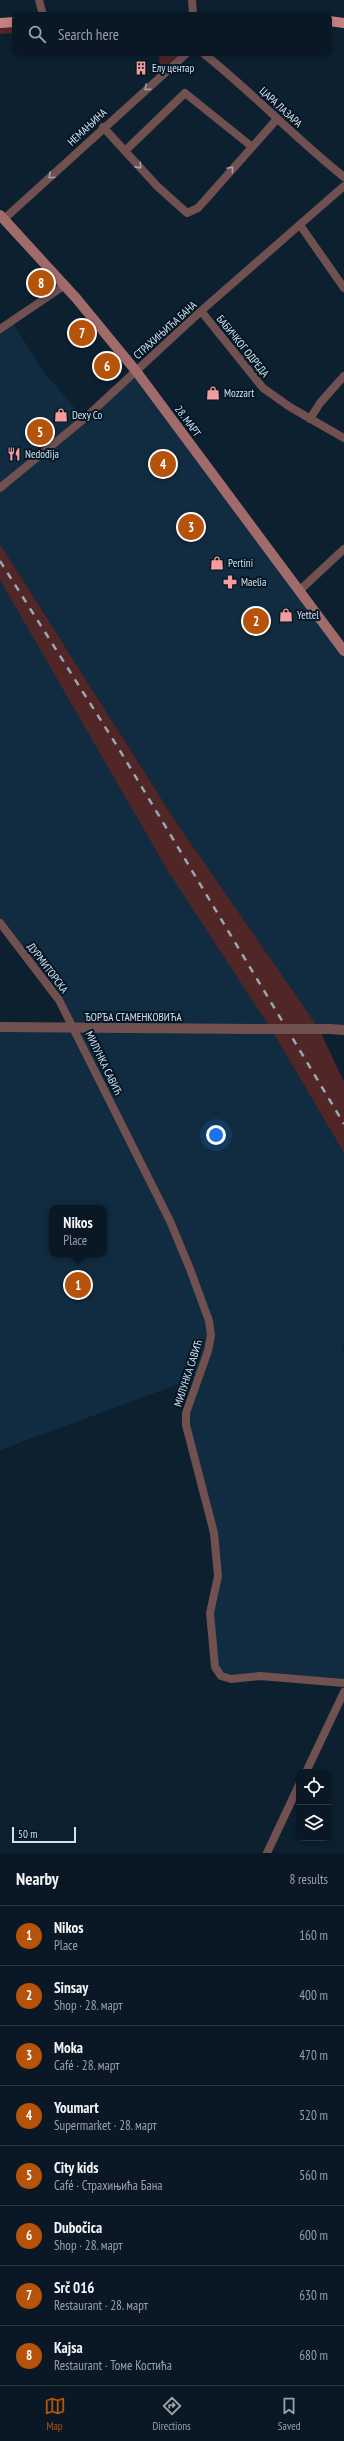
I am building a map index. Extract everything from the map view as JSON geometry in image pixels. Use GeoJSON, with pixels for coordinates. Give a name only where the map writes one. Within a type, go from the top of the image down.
{"type":"FeatureCollection","features":[{"type":"Feature","properties":{"kind":"main road"},"geometry":{"type":"LineString","coordinates":[[332,21],[344,23]]}},
{"type":"Feature","properties":{"kind":"main road"},"geometry":{"type":"LineString","coordinates":[[0,23],[12,22]]}},
{"type":"Feature","properties":{"kind":"main road","name":"28. МАРТ"},"geometry":{"type":"LineString","coordinates":[[2,217],[65,285],[136,371],[344,651]]}},
{"type":"Feature","properties":{"kind":"street"},"geometry":{"type":"LineString","coordinates":[[39,0],[42,12]]}},
{"type":"Feature","properties":{"kind":"street"},"geometry":{"type":"LineString","coordinates":[[192,0],[193,12]]}},
{"type":"Feature","properties":{"kind":"street","name":"НЕМАЊИНА"},"geometry":{"type":"LineString","coordinates":[[2,217],[183,56]]}},
{"type":"Feature","properties":{"kind":"street","name":"ЦАРА ЛАЗАРА"},"geometry":{"type":"LineString","coordinates":[[207,56],[234,77],[277,119],[344,177]]}},
{"type":"Feature","properties":{"kind":"street"},"geometry":{"type":"LineString","coordinates":[[125,151],[185,93],[251,146]]}},
{"type":"Feature","properties":{"kind":"street"},"geometry":{"type":"LineString","coordinates":[[103,127],[156,186],[187,213],[198,208],[251,146],[277,119]]}},
{"type":"Feature","properties":{"kind":"street","name":"СТРАХИЊИЋА БАНА"},"geometry":{"type":"LineString","coordinates":[[0,488],[84,419],[201,311],[344,186]]}},
{"type":"Feature","properties":{"kind":"street"},"geometry":{"type":"LineString","coordinates":[[300,225],[344,288]]}},
{"type":"Feature","properties":{"kind":"street"},"geometry":{"type":"LineString","coordinates":[[0,329],[65,285]]}},
{"type":"Feature","properties":{"kind":"street","name":"БАБИЧКОГ ОДРЕДА"},"geometry":{"type":"LineString","coordinates":[[201,311],[263,388],[310,419],[344,438]]}},
{"type":"Feature","properties":{"kind":"street"},"geometry":{"type":"LineString","coordinates":[[310,419],[320,403],[344,376]]}},
{"type":"Feature","properties":{"kind":"street"},"geometry":{"type":"LineString","coordinates":[[0,479],[10,480]]}},
{"type":"Feature","properties":{"kind":"street"},"geometry":{"type":"LineString","coordinates":[[299,591],[344,549]]}},
{"type":"Feature","properties":{"kind":"street","name":"ДУРМИТОРСКА"},"geometry":{"type":"LineString","coordinates":[[0,923],[59,1000],[74,1028]]}},
{"type":"Feature","properties":{"kind":"street","name":"ЂОРЂА СТАМЕНКОВИЋА"},"geometry":{"type":"LineString","coordinates":[[0,1027],[344,1030]]}},
{"type":"Feature","properties":{"kind":"street","name":"МИЛУНКА САВИЋ"},"geometry":{"type":"LineString","coordinates":[[74,1028],[170,1221],[209,1321],[211,1335],[208,1351],[186,1413],[186,1425],[214,1533],[218,1576],[210,1613],[215,1667],[221,1676],[231,1679],[260,1676],[344,1683]]}},
{"type":"Feature","properties":{"kind":"street"},"geometry":{"type":"LineString","coordinates":[[307,1769],[344,1692]]}},
{"type":"Feature","properties":{"kind":"street"},"geometry":{"type":"LineString","coordinates":[[267,1853],[296,1791]]}},
{"type":"Feature","properties":{"kind":"shaded area"},"geometry":{"type":"Polygon","coordinates":[[[12,26],[12,33],[0,34],[0,27],[12,26]]]}},
{"type":"Feature","properties":{"kind":"shaded area"},"geometry":{"type":"Polygon","coordinates":[[[159,56],[177,56],[160,70],[159,56]]]}},
{"type":"Feature","properties":{"kind":"shaded area"},"geometry":{"type":"Polygon","coordinates":[[[13,323],[43,371],[84,419],[136,371],[344,651],[344,1030],[319,1029],[313,1022],[176,822],[0,544],[0,331],[13,323]]]}},
{"type":"Feature","properties":{"kind":"shaded area"},"geometry":{"type":"Polygon","coordinates":[[[0,544],[176,822],[319,1029],[344,1082],[344,1153],[271,1029],[168,871],[0,580],[0,544]]]}},
{"type":"Feature","properties":{"kind":"shaded area"},"geometry":{"type":"Polygon","coordinates":[[[0,580],[271,1029],[344,1153],[344,1346],[342,1348],[344,1353],[344,1683],[221,1676],[210,1613],[218,1576],[214,1533],[186,1425],[198,1377],[0,1450],[0,1027],[74,1028],[0,923],[0,580]]]}},
{"type":"Feature","properties":{"kind":"railway"},"geometry":{"type":"LineString","coordinates":[[0,561],[119,749],[344,1124]]}},
{"type":"Feature","properties":{"kind":"place","name":"Елу центар"},"geometry":{"type":"Point","coordinates":[141,68]}},
{"type":"Feature","properties":{"kind":"place","name":"Kajsa"},"geometry":{"type":"Point","coordinates":[41,283]}},
{"type":"Feature","properties":{"kind":"place","name":"Srč 016"},"geometry":{"type":"Point","coordinates":[82,333]}},
{"type":"Feature","properties":{"kind":"place","name":"Dubočica"},"geometry":{"type":"Point","coordinates":[107,366]}},
{"type":"Feature","properties":{"kind":"place","name":"Mozzart"},"geometry":{"type":"Point","coordinates":[213,393]}},
{"type":"Feature","properties":{"kind":"place","name":"Dexy Co"},"geometry":{"type":"Point","coordinates":[61,415]}},
{"type":"Feature","properties":{"kind":"place","name":"City kids"},"geometry":{"type":"Point","coordinates":[40,432]}},
{"type":"Feature","properties":{"kind":"place","name":"Nedođija"},"geometry":{"type":"Point","coordinates":[14,454]}},
{"type":"Feature","properties":{"kind":"place","name":"Youmart"},"geometry":{"type":"Point","coordinates":[163,464]}},
{"type":"Feature","properties":{"kind":"place","name":"Moka"},"geometry":{"type":"Point","coordinates":[191,527]}},
{"type":"Feature","properties":{"kind":"place","name":"Pertini"},"geometry":{"type":"Point","coordinates":[217,563]}},
{"type":"Feature","properties":{"kind":"place","name":"Maelia"},"geometry":{"type":"Point","coordinates":[230,582]}},
{"type":"Feature","properties":{"kind":"place","name":"Yettel"},"geometry":{"type":"Point","coordinates":[286,615]}},
{"type":"Feature","properties":{"kind":"place","name":"Sinsay"},"geometry":{"type":"Point","coordinates":[256,621]}},
{"type":"Feature","properties":{"kind":"place","name":"Nikos"},"geometry":{"type":"Point","coordinates":[78,1285]}}]}
